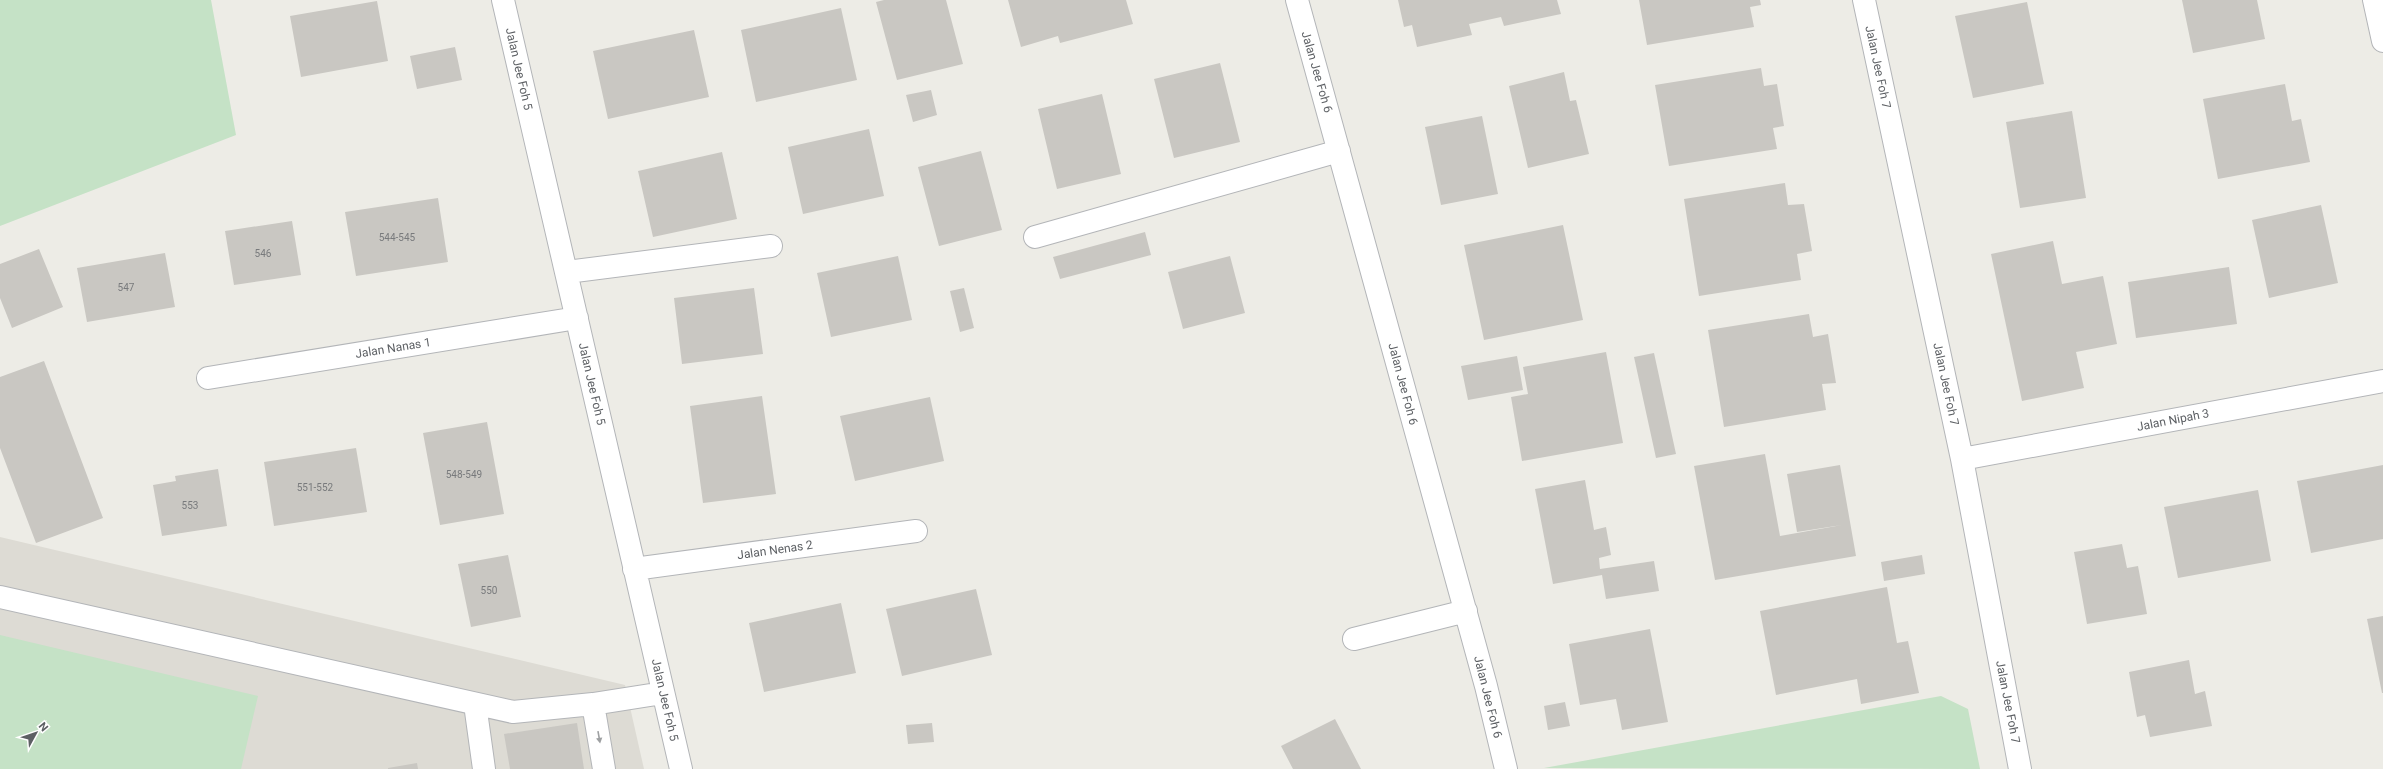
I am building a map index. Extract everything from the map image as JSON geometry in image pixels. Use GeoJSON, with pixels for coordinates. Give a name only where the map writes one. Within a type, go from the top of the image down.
{"type":"FeatureCollection","features":[{"type":"Feature","properties":{"kind":"street","name":"Jalan Jee Foh 5"},"geometry":{"type":"LineString","coordinates":[[503,0],[568,272],[634,569],[681,769]]}},
{"type":"Feature","properties":{"kind":"street","name":"Jalan Jee Foh 6"},"geometry":{"type":"LineString","coordinates":[[1296,0],[1466,611],[1506,769]]}},
{"type":"Feature","properties":{"kind":"street","name":"Jalan Jee Foh 7"},"geometry":{"type":"LineString","coordinates":[[1864,0],[1962,459],[2020,769]]}},
{"type":"Feature","properties":{"kind":"street"},"geometry":{"type":"LineString","coordinates":[[2374,0],[2383,41]]}},
{"type":"Feature","properties":{"kind":"street"},"geometry":{"type":"LineString","coordinates":[[1034,237],[1339,151]]}},
{"type":"Feature","properties":{"kind":"street"},"geometry":{"type":"LineString","coordinates":[[568,272],[770,246]]}},
{"type":"Feature","properties":{"kind":"street","name":"Jalan Nanas 1"},"geometry":{"type":"LineString","coordinates":[[208,378],[577,318]]}},
{"type":"Feature","properties":{"kind":"street","name":"Jalan Nipah 3"},"geometry":{"type":"LineString","coordinates":[[1962,459],[2383,381]]}},
{"type":"Feature","properties":{"kind":"street","name":"Jalan Nenas 2"},"geometry":{"type":"LineString","coordinates":[[634,569],[916,531]]}},
{"type":"Feature","properties":{"kind":"street"},"geometry":{"type":"LineString","coordinates":[[0,597],[513,712],[593,704],[663,693]]}},
{"type":"Feature","properties":{"kind":"street"},"geometry":{"type":"LineString","coordinates":[[1354,639],[1466,611]]}},
{"type":"Feature","properties":{"kind":"street"},"geometry":{"type":"LineString","coordinates":[[474,704],[484,769]]}},
{"type":"Feature","properties":{"kind":"street"},"geometry":{"type":"LineString","coordinates":[[593,704],[604,769]]}},
{"type":"Feature","properties":{"kind":"shaded area"},"geometry":{"type":"Polygon","coordinates":[[[0,537],[625,685],[644,769],[0,769],[0,537]]]}},
{"type":"Feature","properties":{"kind":"green space"},"geometry":{"type":"Polygon","coordinates":[[[0,0],[211,0],[236,135],[0,226],[0,0]]]}},
{"type":"Feature","properties":{"kind":"green space"},"geometry":{"type":"Polygon","coordinates":[[[0,635],[258,696],[241,769],[0,769],[0,635]]]}},
{"type":"Feature","properties":{"kind":"green space"},"geometry":{"type":"Polygon","coordinates":[[[1941,696],[1968,709],[1980,769],[1544,768],[1941,696]]]}},
{"type":"Feature","properties":{"kind":"building"},"geometry":{"type":"Polygon","coordinates":[[[884,0],[946,0],[963,64],[897,80],[876,2],[884,0]]]}},
{"type":"Feature","properties":{"kind":"building"},"geometry":{"type":"Polygon","coordinates":[[[1008,0],[1126,0],[1133,24],[1060,43],[1058,36],[1021,47],[1008,0]]]}},
{"type":"Feature","properties":{"kind":"building"},"geometry":{"type":"Polygon","coordinates":[[[1398,0],[1557,0],[1561,14],[1504,26],[1501,17],[1469,24],[1472,35],[1417,47],[1412,25],[1404,27],[1398,0]]]}},
{"type":"Feature","properties":{"kind":"building"},"geometry":{"type":"Polygon","coordinates":[[[1639,0],[1760,0],[1761,5],[1750,7],[1754,27],[1647,45],[1639,0]]]}},
{"type":"Feature","properties":{"kind":"building"},"geometry":{"type":"Polygon","coordinates":[[[2182,0],[2257,0],[2265,39],[2193,53],[2182,0]]]}},
{"type":"Feature","properties":{"kind":"building"},"geometry":{"type":"Polygon","coordinates":[[[377,1],[388,61],[301,77],[290,16],[377,1]]]}},
{"type":"Feature","properties":{"kind":"building"},"geometry":{"type":"Polygon","coordinates":[[[2027,2],[2044,84],[1973,98],[1955,16],[2027,2]]]}},
{"type":"Feature","properties":{"kind":"building"},"geometry":{"type":"Polygon","coordinates":[[[841,8],[857,80],[756,102],[741,30],[841,8]]]}},
{"type":"Feature","properties":{"kind":"building"},"geometry":{"type":"Polygon","coordinates":[[[694,30],[709,97],[608,119],[593,51],[694,30]]]}},
{"type":"Feature","properties":{"kind":"building"},"geometry":{"type":"Polygon","coordinates":[[[455,47],[462,80],[417,89],[410,56],[455,47]]]}},
{"type":"Feature","properties":{"kind":"building"},"geometry":{"type":"Polygon","coordinates":[[[1220,63],[1240,142],[1174,158],[1154,79],[1220,63]]]}},
{"type":"Feature","properties":{"kind":"building"},"geometry":{"type":"Polygon","coordinates":[[[1761,68],[1764,86],[1777,84],[1784,126],[1773,128],[1777,149],[1669,166],[1655,85],[1761,68]]]}},
{"type":"Feature","properties":{"kind":"building"},"geometry":{"type":"Polygon","coordinates":[[[1564,72],[1570,101],[1576,100],[1589,154],[1528,168],[1509,86],[1564,72]]]}},
{"type":"Feature","properties":{"kind":"building"},"geometry":{"type":"Polygon","coordinates":[[[2285,84],[2292,121],[2301,119],[2310,162],[2218,179],[2203,99],[2285,84]]]}},
{"type":"Feature","properties":{"kind":"building"},"geometry":{"type":"Polygon","coordinates":[[[931,90],[937,115],[913,122],[906,95],[931,90]]]}},
{"type":"Feature","properties":{"kind":"building"},"geometry":{"type":"Polygon","coordinates":[[[1102,94],[1121,174],[1057,189],[1038,109],[1102,94]]]}},
{"type":"Feature","properties":{"kind":"building"},"geometry":{"type":"Polygon","coordinates":[[[2072,111],[2086,198],[2020,208],[2006,122],[2072,111]]]}},
{"type":"Feature","properties":{"kind":"building"},"geometry":{"type":"Polygon","coordinates":[[[1482,116],[1498,194],[1441,205],[1425,127],[1482,116]]]}},
{"type":"Feature","properties":{"kind":"building"},"geometry":{"type":"Polygon","coordinates":[[[869,129],[884,196],[803,214],[788,147],[869,129]]]}},
{"type":"Feature","properties":{"kind":"building"},"geometry":{"type":"Polygon","coordinates":[[[981,151],[1002,230],[939,246],[918,167],[981,151]]]}},
{"type":"Feature","properties":{"kind":"building"},"geometry":{"type":"Polygon","coordinates":[[[722,152],[737,219],[653,237],[638,171],[722,152]]]}},
{"type":"Feature","properties":{"kind":"building"},"geometry":{"type":"Polygon","coordinates":[[[1785,183],[1788,205],[1804,204],[1812,251],[1797,254],[1801,280],[1699,296],[1684,199],[1785,183]]]}},
{"type":"Feature","properties":{"kind":"building"},"geometry":{"type":"Polygon","coordinates":[[[438,198],[448,262],[356,276],[345,212],[438,198]]]}},
{"type":"Feature","properties":{"kind":"building"},"geometry":{"type":"Polygon","coordinates":[[[2321,205],[2338,283],[2269,298],[2252,220],[2321,205]]]}},
{"type":"Feature","properties":{"kind":"building"},"geometry":{"type":"Polygon","coordinates":[[[292,221],[301,275],[234,285],[225,231],[292,221]]]}},
{"type":"Feature","properties":{"kind":"building"},"geometry":{"type":"Polygon","coordinates":[[[1563,225],[1583,320],[1484,340],[1464,245],[1563,225]]]}},
{"type":"Feature","properties":{"kind":"building"},"geometry":{"type":"Polygon","coordinates":[[[1145,232],[1151,255],[1060,279],[1053,257],[1145,232]]]}},
{"type":"Feature","properties":{"kind":"building"},"geometry":{"type":"Polygon","coordinates":[[[2053,241],[2062,284],[2103,276],[2117,344],[2076,352],[2084,388],[2022,401],[1991,254],[2053,241]]]}},
{"type":"Feature","properties":{"kind":"building"},"geometry":{"type":"Polygon","coordinates":[[[39,249],[63,307],[12,328],[0,298],[0,264],[39,249]]]}},
{"type":"Feature","properties":{"kind":"building"},"geometry":{"type":"Polygon","coordinates":[[[165,253],[175,307],[87,322],[77,268],[165,253]]]}},
{"type":"Feature","properties":{"kind":"building"},"geometry":{"type":"Polygon","coordinates":[[[898,256],[912,320],[831,337],[817,273],[898,256]]]}},
{"type":"Feature","properties":{"kind":"building"},"geometry":{"type":"Polygon","coordinates":[[[1230,256],[1245,313],[1183,329],[1168,272],[1230,256]]]}},
{"type":"Feature","properties":{"kind":"building"},"geometry":{"type":"Polygon","coordinates":[[[2229,267],[2237,324],[2136,338],[2128,282],[2229,267]]]}},
{"type":"Feature","properties":{"kind":"building"},"geometry":{"type":"Polygon","coordinates":[[[754,288],[763,354],[682,364],[674,298],[754,288]]]}},
{"type":"Feature","properties":{"kind":"building"},"geometry":{"type":"Polygon","coordinates":[[[964,288],[974,328],[960,332],[950,291],[964,288]]]}},
{"type":"Feature","properties":{"kind":"building"},"geometry":{"type":"Polygon","coordinates":[[[1809,314],[1813,337],[1828,334],[1836,383],[1822,384],[1826,410],[1724,427],[1708,330],[1809,314]]]}},
{"type":"Feature","properties":{"kind":"building"},"geometry":{"type":"Polygon","coordinates":[[[1606,352],[1623,443],[1522,461],[1511,397],[1528,394],[1523,367],[1606,352]]]}},
{"type":"Feature","properties":{"kind":"building"},"geometry":{"type":"Polygon","coordinates":[[[1654,353],[1676,454],[1656,458],[1634,357],[1654,353]]]}},
{"type":"Feature","properties":{"kind":"building"},"geometry":{"type":"Polygon","coordinates":[[[1517,356],[1523,390],[1468,400],[1461,366],[1517,356]]]}},
{"type":"Feature","properties":{"kind":"building"},"geometry":{"type":"Polygon","coordinates":[[[44,361],[103,518],[36,543],[0,448],[0,377],[44,361]]]}},
{"type":"Feature","properties":{"kind":"building"},"geometry":{"type":"Polygon","coordinates":[[[762,396],[776,494],[703,503],[690,406],[762,396]]]}},
{"type":"Feature","properties":{"kind":"building"},"geometry":{"type":"Polygon","coordinates":[[[930,397],[944,461],[855,481],[840,416],[930,397]]]}},
{"type":"Feature","properties":{"kind":"building"},"geometry":{"type":"Polygon","coordinates":[[[487,422],[504,514],[440,525],[423,433],[487,422]]]}},
{"type":"Feature","properties":{"kind":"building"},"geometry":{"type":"Polygon","coordinates":[[[356,448],[367,512],[274,526],[264,462],[356,448]]]}},
{"type":"Feature","properties":{"kind":"building"},"geometry":{"type":"Polygon","coordinates":[[[1765,454],[1780,536],[1842,525],[1797,532],[1787,474],[1840,465],[1856,556],[1715,580],[1694,466],[1765,454]]]}},
{"type":"Feature","properties":{"kind":"building"},"geometry":{"type":"Polygon","coordinates":[[[2383,465],[2383,539],[2311,553],[2297,481],[2383,465]]]}},
{"type":"Feature","properties":{"kind":"building"},"geometry":{"type":"Polygon","coordinates":[[[218,469],[227,526],[162,536],[153,485],[176,481],[175,476],[218,469]]]}},
{"type":"Feature","properties":{"kind":"building"},"geometry":{"type":"Polygon","coordinates":[[[1585,480],[1594,530],[1606,527],[1611,555],[1599,558],[1600,569],[1654,561],[1659,591],[1606,599],[1602,575],[1553,584],[1535,489],[1585,480]]]}},
{"type":"Feature","properties":{"kind":"building"},"geometry":{"type":"Polygon","coordinates":[[[2258,490],[2271,561],[2178,578],[2164,507],[2258,490]]]}},
{"type":"Feature","properties":{"kind":"building"},"geometry":{"type":"Polygon","coordinates":[[[2122,544],[2127,568],[2138,566],[2147,614],[2087,624],[2074,552],[2122,544]]]}},
{"type":"Feature","properties":{"kind":"building"},"geometry":{"type":"Polygon","coordinates":[[[508,555],[521,617],[471,627],[458,564],[508,555]]]}},
{"type":"Feature","properties":{"kind":"building"},"geometry":{"type":"Polygon","coordinates":[[[1922,555],[1925,574],[1884,581],[1881,562],[1922,555]]]}},
{"type":"Feature","properties":{"kind":"building"},"geometry":{"type":"Polygon","coordinates":[[[1887,587],[1897,643],[1908,641],[1919,693],[1861,704],[1857,679],[1776,695],[1760,611],[1887,587]]]}},
{"type":"Feature","properties":{"kind":"building"},"geometry":{"type":"Polygon","coordinates":[[[976,589],[992,655],[902,676],[886,609],[976,589]]]}},
{"type":"Feature","properties":{"kind":"building"},"geometry":{"type":"Polygon","coordinates":[[[841,603],[856,673],[764,692],[749,623],[841,603]]]}},
{"type":"Feature","properties":{"kind":"building"},"geometry":{"type":"Polygon","coordinates":[[[2383,616],[2383,693],[2382,693],[2367,619],[2383,616]]]}},
{"type":"Feature","properties":{"kind":"building"},"geometry":{"type":"Polygon","coordinates":[[[1650,629],[1668,722],[1622,730],[1616,699],[1580,705],[1569,644],[1650,629]]]}},
{"type":"Feature","properties":{"kind":"building"},"geometry":{"type":"Polygon","coordinates":[[[2189,660],[2195,694],[2205,691],[2212,726],[2150,737],[2145,715],[2137,717],[2129,672],[2189,660]]]}},
{"type":"Feature","properties":{"kind":"building"},"geometry":{"type":"Polygon","coordinates":[[[1565,702],[1570,726],[1548,730],[1544,706],[1565,702]]]}},
{"type":"Feature","properties":{"kind":"building"},"geometry":{"type":"Polygon","coordinates":[[[1335,719],[1361,769],[1293,769],[1281,746],[1335,719]]]}},
{"type":"Feature","properties":{"kind":"building"},"geometry":{"type":"Polygon","coordinates":[[[577,723],[584,769],[510,769],[504,734],[577,723]]]}},
{"type":"Feature","properties":{"kind":"building"},"geometry":{"type":"Polygon","coordinates":[[[932,723],[934,742],[908,744],[906,725],[932,723]]]}},
{"type":"Feature","properties":{"kind":"building"},"geometry":{"type":"Polygon","coordinates":[[[417,763],[418,769],[388,769],[388,768],[417,763]]]}}]}
